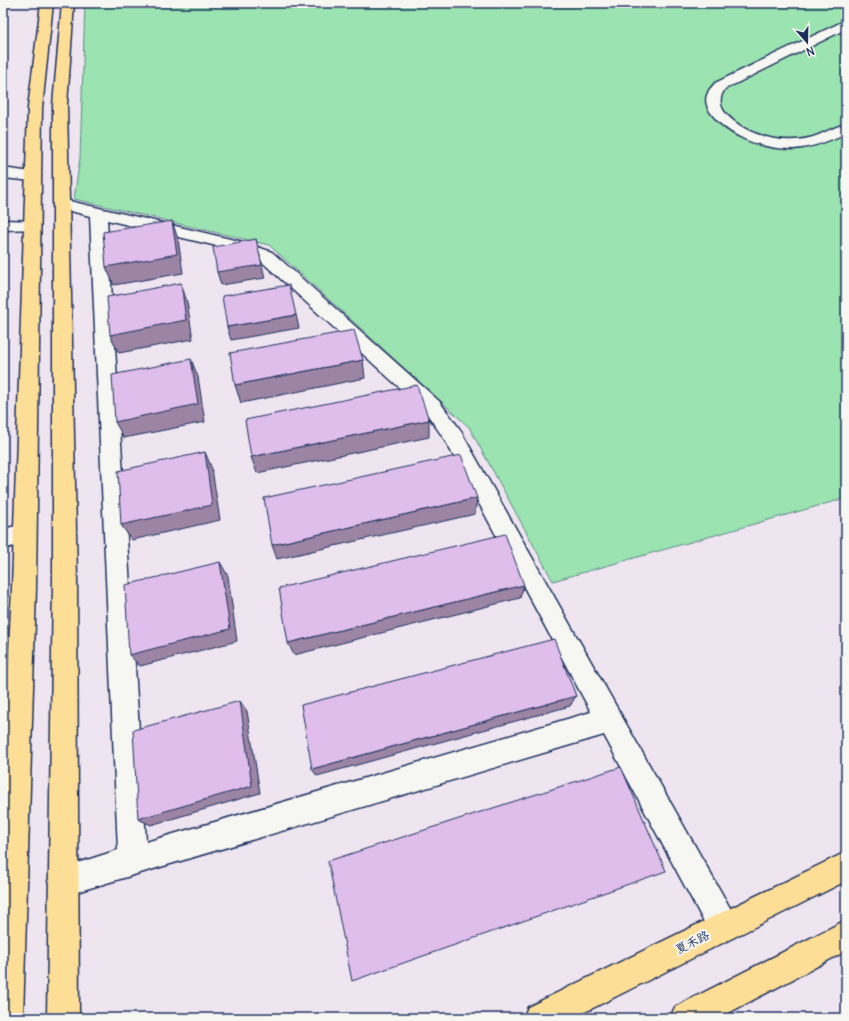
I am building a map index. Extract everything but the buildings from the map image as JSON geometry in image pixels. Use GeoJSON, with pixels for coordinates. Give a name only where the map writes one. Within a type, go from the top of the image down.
{"type":"FeatureCollection","features":[{"type":"Feature","properties":{"kind":"main road"},"geometry":{"type":"LineString","coordinates":[[7,1018],[10,744],[25,534],[35,108],[47,3]]}},
{"type":"Feature","properties":{"kind":"main road"},"geometry":{"type":"LineString","coordinates":[[63,1018],[65,571],[60,105],[68,3]]}},
{"type":"Feature","properties":{"kind":"main road","name":"夏禾路"},"geometry":{"type":"LineString","coordinates":[[539,1018],[846,866]]}},
{"type":"Feature","properties":{"kind":"main road"},"geometry":{"type":"LineString","coordinates":[[686,1018],[846,935]]}},
{"type":"Feature","properties":{"kind":"street"},"geometry":{"type":"LineString","coordinates":[[846,24],[720,86],[714,91],[712,97],[714,109],[725,121],[741,132],[762,140],[786,144],[809,143],[846,128]]}},
{"type":"Feature","properties":{"kind":"street"},"geometry":{"type":"LineString","coordinates":[[3,174],[34,176]]}},
{"type":"Feature","properties":{"kind":"street"},"geometry":{"type":"LineString","coordinates":[[61,204],[243,247],[266,256],[432,406],[452,434],[723,926]]}},
{"type":"Feature","properties":{"kind":"street"},"geometry":{"type":"LineString","coordinates":[[98,212],[133,860]]}},
{"type":"Feature","properties":{"kind":"street"},"geometry":{"type":"LineString","coordinates":[[3,225],[32,225]]}},
{"type":"Feature","properties":{"kind":"street"},"geometry":{"type":"LineString","coordinates":[[3,539],[25,534]]}},
{"type":"Feature","properties":{"kind":"street"},"geometry":{"type":"LineString","coordinates":[[64,881],[609,720]]}},
{"type":"Feature","properties":{"kind":"green space"},"geometry":{"type":"Polygon","coordinates":[[[85,3],[846,3],[846,498],[553,581],[469,427],[269,245],[74,199],[80,158],[85,3]]]}}]}
